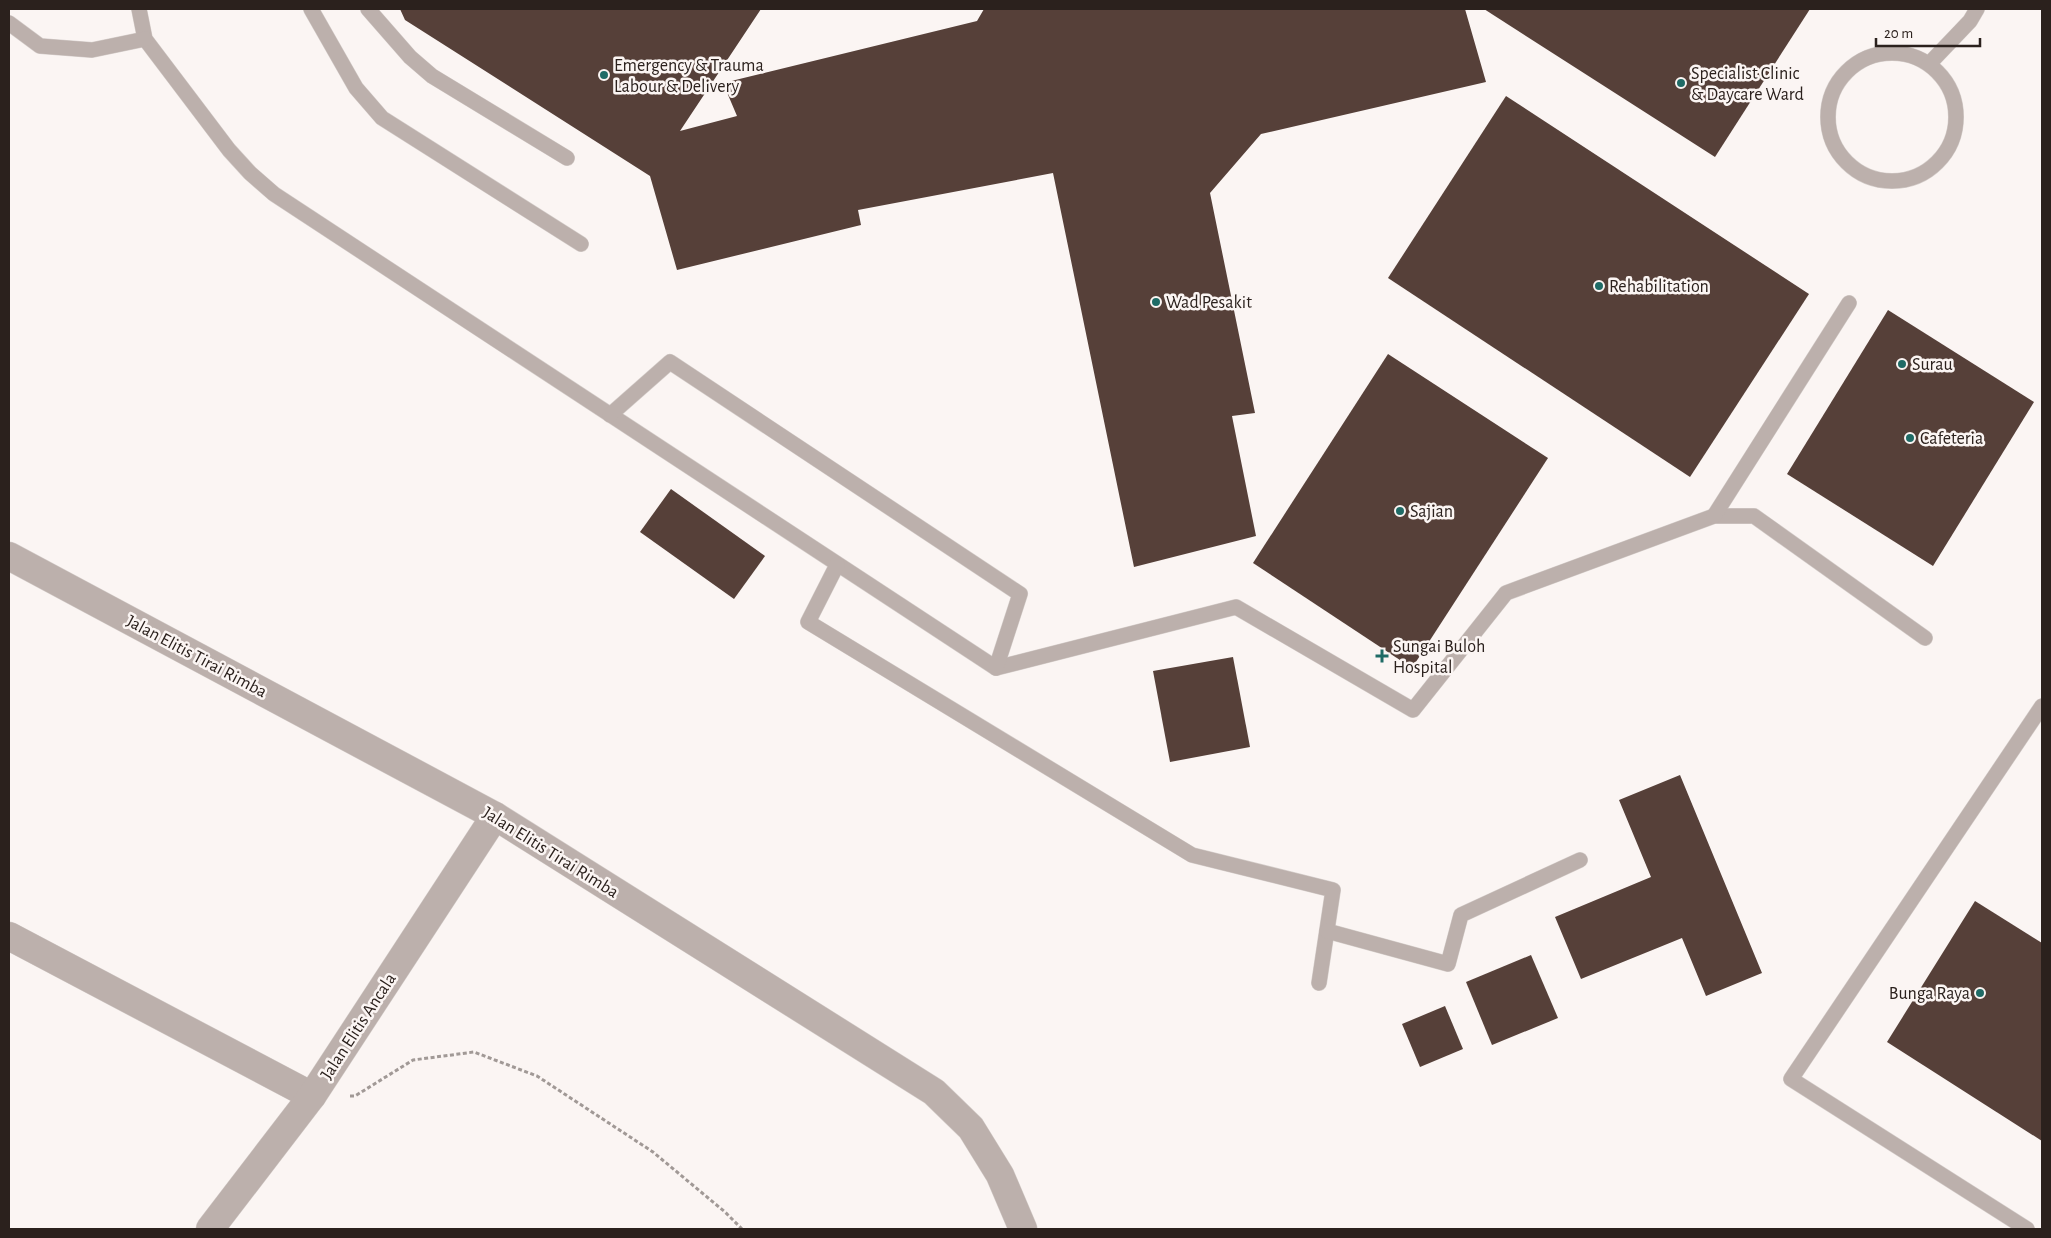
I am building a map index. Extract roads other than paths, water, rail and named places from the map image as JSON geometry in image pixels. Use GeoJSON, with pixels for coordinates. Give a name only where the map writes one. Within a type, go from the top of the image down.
{"type":"FeatureCollection","features":[{"type":"Feature","properties":{"kind":"street","name":"Jalan Elitis Tirai Rimba"},"geometry":{"type":"LineString","coordinates":[[9,556],[495,816],[934,1092],[971,1128],[1000,1175],[1023,1229]]}},
{"type":"Feature","properties":{"kind":"street","name":"Jalan Elitis Ancala"},"geometry":{"type":"LineString","coordinates":[[210,1229],[312,1096],[495,816]]}},
{"type":"Feature","properties":{"kind":"street"},"geometry":{"type":"LineString","coordinates":[[9,936],[312,1096]]}},
{"type":"Feature","properties":{"kind":"lane"},"geometry":{"type":"LineString","coordinates":[[139,9],[145,39],[229,150],[250,173],[274,194],[996,668],[1236,608],[1413,710],[1506,593],[1714,516],[1754,516],[1925,638]]}},
{"type":"Feature","properties":{"kind":"lane"},"geometry":{"type":"LineString","coordinates":[[311,9],[356,88],[382,118],[581,244]]}},
{"type":"Feature","properties":{"kind":"lane"},"geometry":{"type":"LineString","coordinates":[[368,9],[410,57],[432,76],[567,158]]}},
{"type":"Feature","properties":{"kind":"lane"},"geometry":{"type":"LineString","coordinates":[[1929,64],[1970,21],[1977,9]]}},
{"type":"Feature","properties":{"kind":"lane"},"geometry":{"type":"LineString","coordinates":[[9,23],[40,46],[92,50],[145,39]]}},
{"type":"Feature","properties":{"kind":"lane"},"geometry":{"type":"LineString","coordinates":[[1888,52],[1909,55],[1929,64],[1944,79],[1954,98],[1957,118],[1953,140],[1943,158],[1928,172],[1909,181],[1887,182],[1867,177],[1848,166],[1835,148],[1828,128],[1828,106],[1835,86],[1849,69],[1867,57],[1888,52]]}},
{"type":"Feature","properties":{"kind":"lane"},"geometry":{"type":"LineString","coordinates":[[1714,516],[1849,303]]}},
{"type":"Feature","properties":{"kind":"lane"},"geometry":{"type":"LineString","coordinates":[[610,415],[670,362],[1020,594],[996,668]]}},
{"type":"Feature","properties":{"kind":"lane"},"geometry":{"type":"LineString","coordinates":[[837,564],[808,622],[1192,855],[1333,890],[1319,983]]}},
{"type":"Feature","properties":{"kind":"lane"},"geometry":{"type":"LineString","coordinates":[[2027,1229],[1791,1079],[2042,706]]}},
{"type":"Feature","properties":{"kind":"lane"},"geometry":{"type":"LineString","coordinates":[[1327,931],[1448,964],[1461,915],[1580,860]]}},
{"type":"Feature","properties":{"kind":"place","name":"Emergency & Trauma Labour & Delivery"},"geometry":{"type":"Point","coordinates":[604,75]}},
{"type":"Feature","properties":{"kind":"place","name":"Specialist Clinic & Daycare Ward"},"geometry":{"type":"Point","coordinates":[1681,83]}},
{"type":"Feature","properties":{"kind":"place","name":"Rehabilitation"},"geometry":{"type":"Point","coordinates":[1599,286]}},
{"type":"Feature","properties":{"kind":"place","name":"Wad Pesakit"},"geometry":{"type":"Point","coordinates":[1156,302]}},
{"type":"Feature","properties":{"kind":"place","name":"Surau"},"geometry":{"type":"Point","coordinates":[1902,364]}},
{"type":"Feature","properties":{"kind":"place","name":"Cafeteria"},"geometry":{"type":"Point","coordinates":[1910,438]}},
{"type":"Feature","properties":{"kind":"place","name":"Sajian"},"geometry":{"type":"Point","coordinates":[1400,511]}},
{"type":"Feature","properties":{"kind":"place","name":"Sungai Buloh Hospital"},"geometry":{"type":"Point","coordinates":[1382,656]}},
{"type":"Feature","properties":{"kind":"place","name":"Bunga Raya"},"geometry":{"type":"Point","coordinates":[1980,993]}}]}
